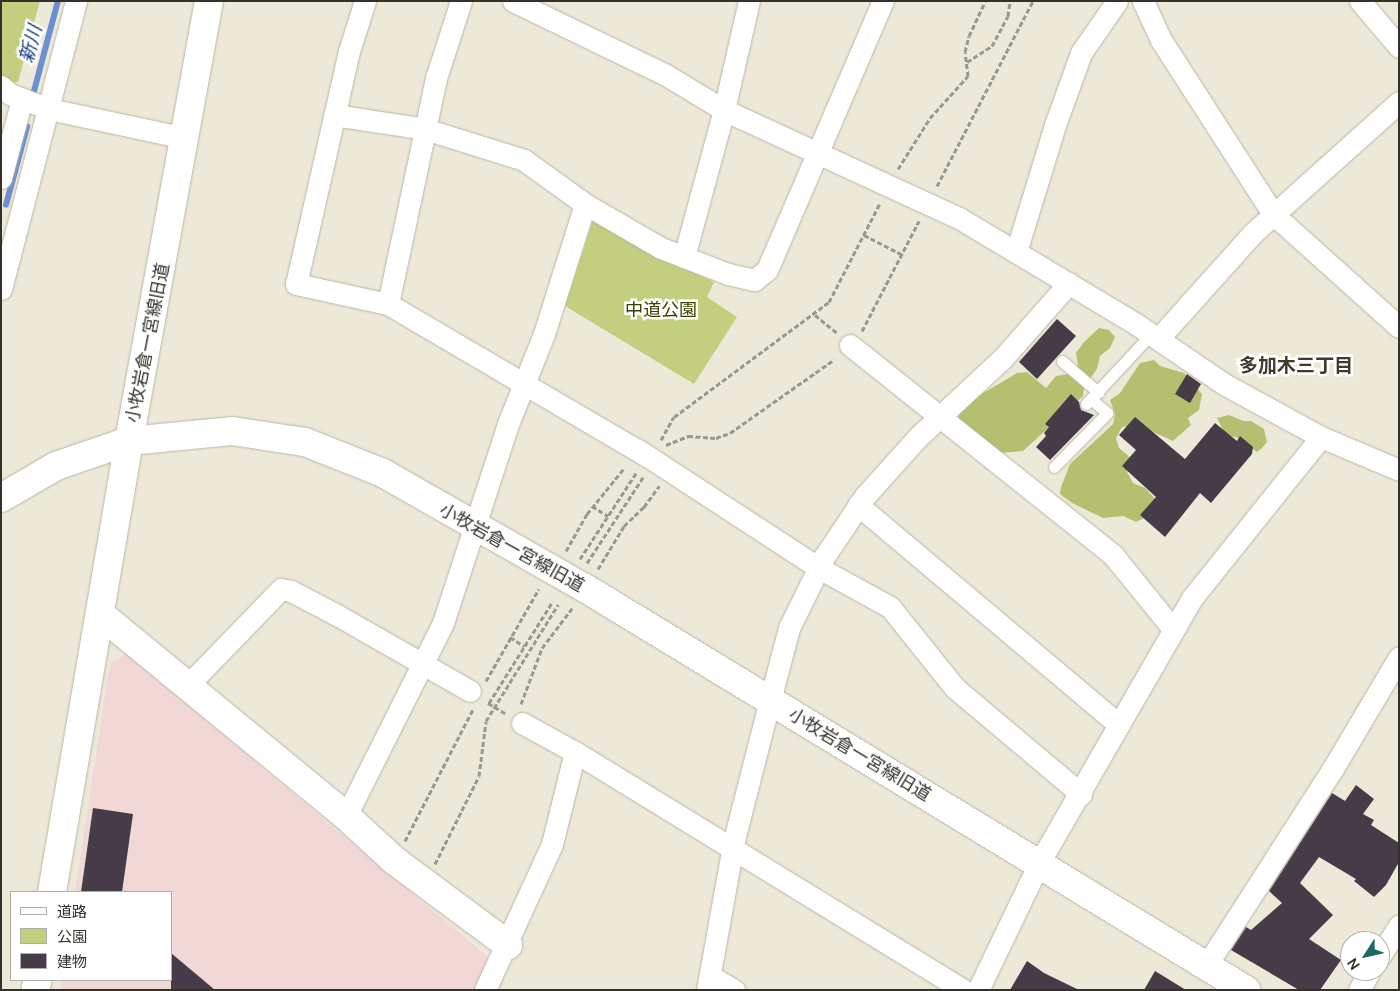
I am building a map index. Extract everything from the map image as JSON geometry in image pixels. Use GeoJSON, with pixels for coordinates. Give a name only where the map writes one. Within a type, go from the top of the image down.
{"type":"FeatureCollection","features":[{"type":"Feature","properties":{"kind":"street"},"geometry":{"type":"LineString","coordinates":[[1,289],[10,225],[49,109],[76,1]]}},
{"type":"Feature","properties":{"kind":"street","name":"小牧岩倉一宮線旧道"},"geometry":{"type":"LineString","coordinates":[[209,1],[186,138],[129,441],[232,430],[306,442],[383,473],[476,528],[585,588],[1246,990]]}},
{"type":"Feature","properties":{"kind":"street"},"geometry":{"type":"LineString","coordinates":[[365,1],[334,115],[296,284],[388,304],[525,382],[650,458],[819,568],[890,607],[955,688],[1081,794]]}},
{"type":"Feature","properties":{"kind":"street"},"geometry":{"type":"LineString","coordinates":[[388,304],[436,78],[461,1]]}},
{"type":"Feature","properties":{"kind":"street"},"geometry":{"type":"LineString","coordinates":[[512,1],[540,8],[666,75],[724,110],[928,204],[1068,283],[1155,337],[1224,384],[1321,437],[1399,470]]}},
{"type":"Feature","properties":{"kind":"street"},"geometry":{"type":"LineString","coordinates":[[684,257],[724,110],[749,1]]}},
{"type":"Feature","properties":{"kind":"street"},"geometry":{"type":"LineString","coordinates":[[334,115],[426,129],[524,160],[585,204],[662,248],[754,280],[767,270],[883,1]]}},
{"type":"Feature","properties":{"kind":"street"},"geometry":{"type":"LineString","coordinates":[[1016,252],[1055,125],[1081,53],[1118,1]]}},
{"type":"Feature","properties":{"kind":"street"},"geometry":{"type":"LineString","coordinates":[[1144,1],[1161,40],[1273,214],[1399,327]]}},
{"type":"Feature","properties":{"kind":"street"},"geometry":{"type":"LineString","coordinates":[[1360,1],[1399,47]]}},
{"type":"Feature","properties":{"kind":"street"},"geometry":{"type":"LineString","coordinates":[[1,86],[22,99],[49,109],[186,138]]}},
{"type":"Feature","properties":{"kind":"street"},"geometry":{"type":"LineString","coordinates":[[1,178],[22,99]]}},
{"type":"Feature","properties":{"kind":"street"},"geometry":{"type":"LineString","coordinates":[[1155,337],[1253,233],[1399,102]]}},
{"type":"Feature","properties":{"kind":"street"},"geometry":{"type":"LineString","coordinates":[[346,816],[443,623],[476,528],[508,424],[544,334],[585,204]]}},
{"type":"Feature","properties":{"kind":"street"},"geometry":{"type":"LineString","coordinates":[[734,990],[709,983],[732,850],[789,628],[819,568],[858,505],[939,417],[1003,358],[1068,283]]}},
{"type":"Feature","properties":{"kind":"street"},"geometry":{"type":"LineString","coordinates":[[850,345],[1113,555],[1173,629]]}},
{"type":"Feature","properties":{"kind":"street"},"geometry":{"type":"LineString","coordinates":[[978,990],[1039,863],[1081,794],[1192,598],[1321,437]]}},
{"type":"Feature","properties":{"kind":"street"},"geometry":{"type":"LineString","coordinates":[[4,492],[56,466],[129,441],[52,891]]}},
{"type":"Feature","properties":{"kind":"street"},"geometry":{"type":"LineString","coordinates":[[858,505],[1119,725]]}},
{"type":"Feature","properties":{"kind":"street"},"geometry":{"type":"LineString","coordinates":[[186,686],[280,589],[291,591],[337,615],[474,694]]}},
{"type":"Feature","properties":{"kind":"street"},"geometry":{"type":"LineString","coordinates":[[100,614],[346,816],[395,861],[508,945]]}},
{"type":"Feature","properties":{"kind":"street"},"geometry":{"type":"LineString","coordinates":[[1206,966],[1332,770],[1399,657]]}},
{"type":"Feature","properties":{"kind":"street"},"geometry":{"type":"LineString","coordinates":[[522,723],[575,752],[963,990]]}},
{"type":"Feature","properties":{"kind":"street"},"geometry":{"type":"LineString","coordinates":[[485,990],[508,945],[552,844],[575,752]]}},
{"type":"Feature","properties":{"kind":"street"},"geometry":{"type":"LineString","coordinates":[[1390,940],[1399,926]]}},
{"type":"Feature","properties":{"kind":"lane"},"geometry":{"type":"LineString","coordinates":[[1092,398],[1155,337]]}},
{"type":"Feature","properties":{"kind":"lane"},"geometry":{"type":"LineString","coordinates":[[1054,467],[1106,413],[1062,361]]}},
{"type":"Feature","properties":{"kind":"path"},"geometry":{"type":"LineString","coordinates":[[586,563],[674,417],[814,315],[829,302],[911,145],[930,118],[965,82],[968,76],[968,62],[965,52],[969,36],[985,1]]}},
{"type":"Feature","properties":{"kind":"path"},"geometry":{"type":"LineString","coordinates":[[968,62],[992,46],[1008,16],[1010,1]]}},
{"type":"Feature","properties":{"kind":"path"},"geometry":{"type":"LineString","coordinates":[[580,559],[650,458],[664,445],[678,438],[716,438],[730,433],[850,345],[860,334],[1033,1]]}},
{"type":"Feature","properties":{"kind":"path"},"geometry":{"type":"LineString","coordinates":[[864,235],[901,254]]}},
{"type":"Feature","properties":{"kind":"path"},"geometry":{"type":"LineString","coordinates":[[814,315],[850,345]]}},
{"type":"Feature","properties":{"kind":"path"},"geometry":{"type":"LineString","coordinates":[[592,506],[608,516]]}},
{"type":"Feature","properties":{"kind":"path"},"geometry":{"type":"LineString","coordinates":[[489,703],[552,601]]}},
{"type":"Feature","properties":{"kind":"path"},"geometry":{"type":"LineString","coordinates":[[424,884],[479,776],[483,733],[494,707],[558,605]]}},
{"type":"Feature","properties":{"kind":"path"},"geometry":{"type":"LineString","coordinates":[[510,637],[524,646]]}},
{"type":"Feature","properties":{"kind":"path"},"geometry":{"type":"LineString","coordinates":[[395,861],[466,728],[474,694],[522,723]]}},
{"type":"Feature","properties":{"kind":"shaded area"},"geometry":{"type":"Polygon","coordinates":[[[126,654],[488,957],[494,973],[480,990],[61,990],[62,981],[172,981],[172,891],[75,891],[110,663],[126,654]]]}},
{"type":"Feature","properties":{"kind":"green space"},"geometry":{"type":"Polygon","coordinates":[[[1,1],[40,1],[18,82],[8,83],[1,78],[1,1]]]}},
{"type":"Feature","properties":{"kind":"green space","name":"中道公園"},"geometry":{"type":"Polygon","coordinates":[[[595,214],[658,256],[714,282],[707,297],[737,317],[694,384],[565,306],[595,214]]]}},
{"type":"Feature","properties":{"kind":"green space"},"geometry":{"type":"Polygon","coordinates":[[[1099,328],[1109,330],[1115,337],[1110,348],[1100,356],[1097,369],[1084,387],[1083,396],[1023,451],[999,453],[959,426],[958,408],[1017,373],[1027,372],[1046,388],[1056,376],[1068,374],[1078,365],[1076,353],[1084,342],[1099,328]]]}},
{"type":"Feature","properties":{"kind":"green space"},"geometry":{"type":"Polygon","coordinates":[[[1154,360],[1160,366],[1184,373],[1202,394],[1199,410],[1188,418],[1191,425],[1173,441],[1140,426],[1122,427],[1116,438],[1119,448],[1132,459],[1127,472],[1133,483],[1145,488],[1158,502],[1146,517],[1136,522],[1123,516],[1103,518],[1072,503],[1060,494],[1061,487],[1070,464],[1113,424],[1115,414],[1110,400],[1120,393],[1140,363],[1154,360]]]}},
{"type":"Feature","properties":{"kind":"green space"},"geometry":{"type":"Polygon","coordinates":[[[1229,415],[1243,421],[1251,421],[1264,429],[1267,442],[1262,448],[1257,452],[1236,437],[1226,436],[1217,418],[1229,415]]]}},
{"type":"Feature","properties":{"kind":"building"},"geometry":{"type":"Polygon","coordinates":[[[1057,319],[1076,336],[1037,379],[1019,362],[1057,319]]]}},
{"type":"Feature","properties":{"kind":"building"},"geometry":{"type":"Polygon","coordinates":[[[1187,374],[1201,384],[1190,403],[1175,394],[1187,374]]]}},
{"type":"Feature","properties":{"kind":"building"},"geometry":{"type":"Polygon","coordinates":[[[1071,394],[1079,402],[1081,410],[1094,415],[1050,460],[1036,447],[1046,436],[1044,433],[1049,427],[1045,424],[1071,394]]]}},
{"type":"Feature","properties":{"kind":"building"},"geometry":{"type":"Polygon","coordinates":[[[1135,417],[1185,459],[1215,423],[1237,441],[1240,436],[1253,447],[1252,454],[1211,503],[1200,493],[1165,537],[1140,515],[1156,497],[1122,466],[1136,450],[1119,435],[1135,417]]]}},
{"type":"Feature","properties":{"kind":"building"},"geometry":{"type":"Polygon","coordinates":[[[1356,785],[1374,799],[1363,814],[1374,820],[1371,825],[1399,843],[1399,862],[1386,885],[1374,897],[1354,881],[1356,879],[1319,857],[1300,883],[1333,915],[1309,939],[1340,959],[1340,961],[1320,990],[1299,990],[1231,950],[1246,927],[1251,930],[1282,903],[1269,891],[1332,793],[1345,801],[1356,785]]]}},
{"type":"Feature","properties":{"kind":"building"},"geometry":{"type":"Polygon","coordinates":[[[93,808],[133,814],[122,891],[81,891],[93,808]]]}},
{"type":"Feature","properties":{"kind":"building"},"geometry":{"type":"Polygon","coordinates":[[[172,954],[215,990],[171,990],[172,954]]]}},
{"type":"Feature","properties":{"kind":"building"},"geometry":{"type":"Polygon","coordinates":[[[1027,961],[1044,973],[1079,990],[1010,990],[1027,961]]]}},
{"type":"Feature","properties":{"kind":"building"},"geometry":{"type":"Polygon","coordinates":[[[1155,971],[1186,990],[1144,990],[1155,971]]]}},
{"type":"Feature","properties":{"kind":"waterway","name":"新川"},"geometry":{"type":"LineString","coordinates":[[33,95],[58,1]]}},
{"type":"Feature","properties":{"kind":"waterway","name":"新川"},"geometry":{"type":"LineString","coordinates":[[6,205],[27,127]]}},
{"type":"Feature","properties":{"kind":"district","name":"多加木三丁目"},"geometry":{"type":"Point","coordinates":[1296,366]}}]}
